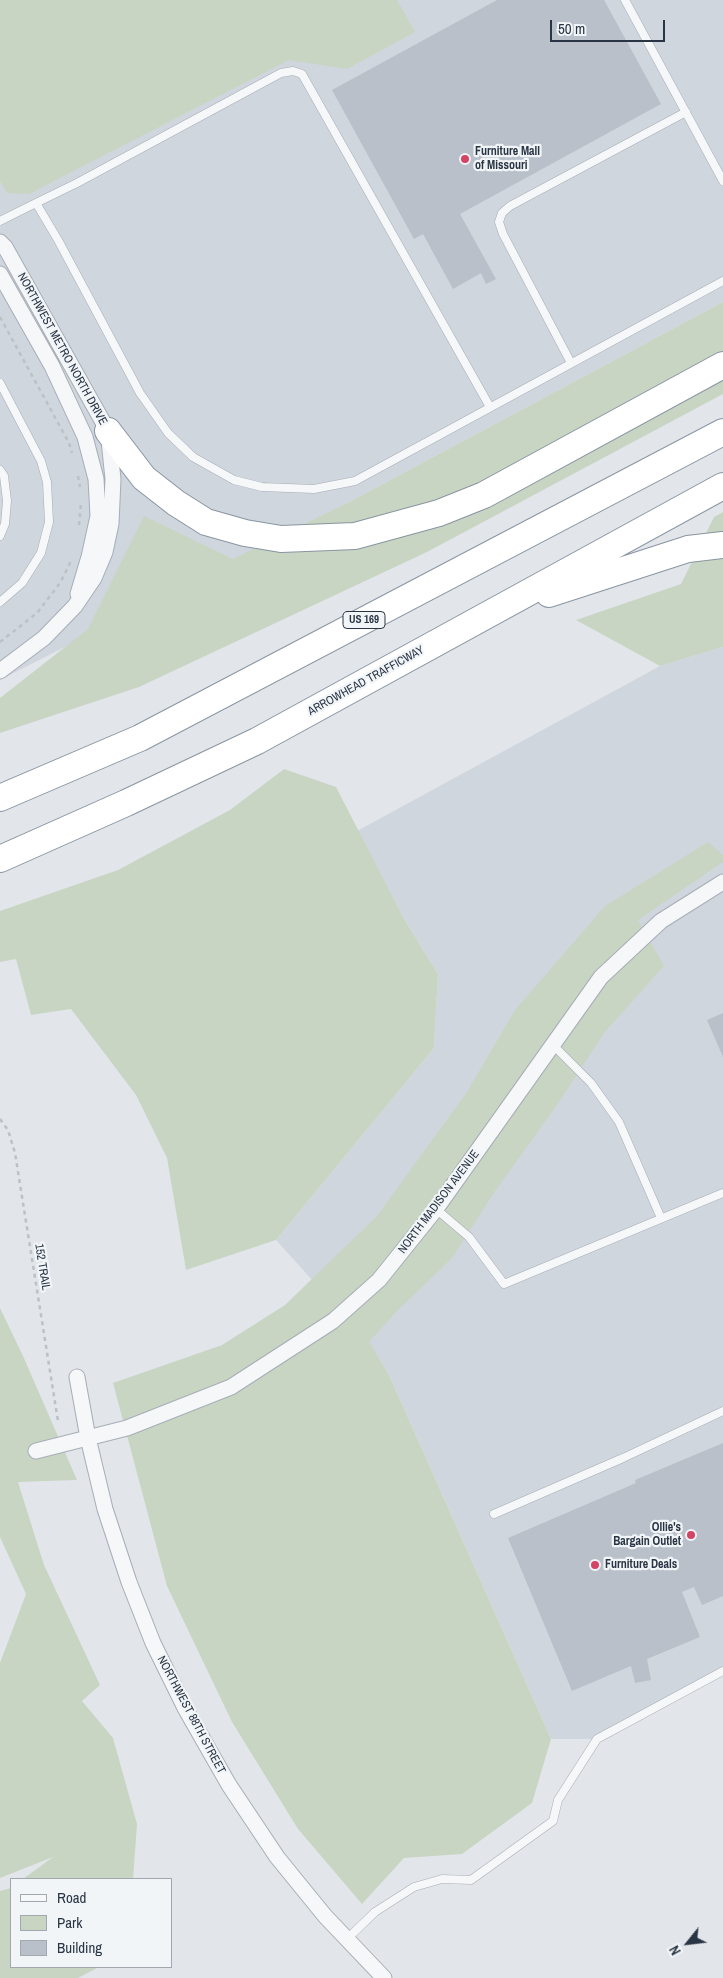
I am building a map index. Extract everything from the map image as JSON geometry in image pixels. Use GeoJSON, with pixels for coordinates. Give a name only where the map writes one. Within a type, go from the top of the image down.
{"type":"FeatureCollection","features":[{"type":"Feature","properties":{"kind":"highway"},"geometry":{"type":"LineString","coordinates":[[96,434],[144,478],[176,503],[206,522],[245,533],[281,539],[355,536],[439,513],[484,495],[723,365]]}},
{"type":"Feature","properties":{"kind":"highway","name":"US 169"},"geometry":{"type":"LineString","coordinates":[[0,798],[140,738],[723,432]]}},
{"type":"Feature","properties":{"kind":"highway","name":"ARROWHEAD TRAFFICWAY"},"geometry":{"type":"LineString","coordinates":[[0,859],[126,804],[256,741],[723,486]]}},
{"type":"Feature","properties":{"kind":"highway"},"geometry":{"type":"LineString","coordinates":[[489,614],[688,549],[723,545]]}},
{"type":"Feature","properties":{"kind":"street","name":"NORTHWEST METRO NORTH DRIVE"},"geometry":{"type":"LineString","coordinates":[[0,242],[5,246],[96,434]]}},
{"type":"Feature","properties":{"kind":"street","name":"NORTHWEST METRO NORTH DRIVE"},"geometry":{"type":"LineString","coordinates":[[0,274],[52,366],[96,434]]}},
{"type":"Feature","properties":{"kind":"street"},"geometry":{"type":"LineString","coordinates":[[75,606],[98,516],[96,434]]}},
{"type":"Feature","properties":{"kind":"street"},"geometry":{"type":"LineString","coordinates":[[1,668],[44,638],[75,606],[94,578],[105,552],[111,524],[113,479],[96,434]]}},
{"type":"Feature","properties":{"kind":"street","name":"NORTH MADISON AVENUE"},"geometry":{"type":"LineString","coordinates":[[36,1451],[127,1428],[231,1387],[333,1321],[380,1280],[436,1209],[554,1046],[601,977],[661,921],[723,882]]}},
{"type":"Feature","properties":{"kind":"street","name":"NORTHWEST 88TH STREET"},"geometry":{"type":"LineString","coordinates":[[77,1377],[88,1438],[105,1509],[129,1582],[153,1643],[185,1708],[229,1785],[277,1857],[325,1916],[384,1978]]}},
{"type":"Feature","properties":{"kind":"lane"},"geometry":{"type":"LineString","coordinates":[[625,0],[723,181]]}},
{"type":"Feature","properties":{"kind":"lane"},"geometry":{"type":"LineString","coordinates":[[0,221],[86,179],[281,73],[293,71],[302,74],[490,407]]}},
{"type":"Feature","properties":{"kind":"lane"},"geometry":{"type":"LineString","coordinates":[[571,363],[503,234],[499,222],[502,213],[510,206],[686,112]]}},
{"type":"Feature","properties":{"kind":"lane"},"geometry":{"type":"LineString","coordinates":[[36,203],[145,401],[168,432],[193,457],[234,480],[262,487],[314,489],[355,481],[723,281]]}},
{"type":"Feature","properties":{"kind":"lane"},"geometry":{"type":"LineString","coordinates":[[0,383],[41,461],[47,482],[49,522],[41,553],[22,583],[0,602]]}},
{"type":"Feature","properties":{"kind":"lane"},"geometry":{"type":"LineString","coordinates":[[0,470],[4,476],[7,501],[5,524],[0,536]]}},
{"type":"Feature","properties":{"kind":"lane"},"geometry":{"type":"LineString","coordinates":[[554,1046],[592,1083],[619,1122],[661,1218]]}},
{"type":"Feature","properties":{"kind":"lane"},"geometry":{"type":"LineString","coordinates":[[436,1209],[469,1237],[504,1284],[723,1193]]}},
{"type":"Feature","properties":{"kind":"lane"},"geometry":{"type":"LineString","coordinates":[[494,1514],[623,1458],[723,1411]]}},
{"type":"Feature","properties":{"kind":"lane"},"geometry":{"type":"LineString","coordinates":[[347,1939],[375,1912],[414,1887],[442,1879],[471,1880],[552,1821],[558,1800],[597,1739],[723,1671]]}},
{"type":"Feature","properties":{"kind":"path","name":"152 TRAIL"},"geometry":{"type":"LineString","coordinates":[[0,1119],[8,1130],[15,1153],[58,1422]]}},
{"type":"Feature","properties":{"kind":"shaded area"},"geometry":{"type":"Polygon","coordinates":[[[0,0],[723,0],[723,302],[351,501],[0,680],[0,0]]]}},
{"type":"Feature","properties":{"kind":"shaded area"},"geometry":{"type":"Polygon","coordinates":[[[723,647],[723,1671],[597,1739],[551,1739],[388,1373],[369,1343],[276,1240],[434,1048],[438,974],[404,919],[357,831],[660,666],[723,647]]]}},
{"type":"Feature","properties":{"kind":"green space"},"geometry":{"type":"Polygon","coordinates":[[[0,0],[397,0],[415,32],[347,69],[289,60],[29,194],[7,193],[0,181],[0,0]]]}},
{"type":"Feature","properties":{"kind":"green space"},"geometry":{"type":"Polygon","coordinates":[[[723,302],[723,394],[427,552],[139,687],[0,733],[0,698],[88,629],[144,516],[233,559],[351,501],[723,302]]]}},
{"type":"Feature","properties":{"kind":"green space"},"geometry":{"type":"Polygon","coordinates":[[[723,512],[723,647],[660,666],[576,620],[681,584],[714,517],[723,512]]]}},
{"type":"Feature","properties":{"kind":"green space"},"geometry":{"type":"Polygon","coordinates":[[[284,769],[336,787],[404,919],[438,974],[434,1048],[276,1240],[186,1270],[167,1158],[136,1095],[71,1009],[31,1015],[16,959],[0,962],[0,911],[118,870],[230,810],[284,769]]]}},
{"type":"Feature","properties":{"kind":"green space"},"geometry":{"type":"Polygon","coordinates":[[[708,842],[723,855],[723,862],[638,920],[664,966],[604,1033],[559,1102],[495,1191],[452,1258],[396,1312],[369,1342],[388,1373],[551,1739],[532,1803],[462,1854],[404,1858],[362,1904],[298,1829],[232,1722],[167,1586],[113,1383],[222,1345],[285,1305],[377,1216],[467,1092],[515,1010],[605,906],[708,842]]]}},
{"type":"Feature","properties":{"kind":"green space"},"geometry":{"type":"Polygon","coordinates":[[[0,1308],[77,1480],[18,1482],[44,1565],[100,1685],[82,1701],[113,1738],[137,1824],[133,1878],[24,1878],[53,1857],[0,1878],[0,1663],[26,1594],[0,1537],[0,1308]]]}},
{"type":"Feature","properties":{"kind":"green space"},"geometry":{"type":"Polygon","coordinates":[[[10,1888],[10,1968],[97,1968],[78,1978],[0,1978],[0,1891],[10,1888]]]}},
{"type":"Feature","properties":{"kind":"building","name":"Furniture Mall of Missouri"},"geometry":{"type":"Polygon","coordinates":[[[497,0],[604,0],[661,104],[460,214],[496,279],[486,284],[481,273],[453,289],[423,234],[414,239],[332,90],[497,0]]]}},
{"type":"Feature","properties":{"kind":"building"},"geometry":{"type":"Polygon","coordinates":[[[723,1013],[723,1057],[707,1020],[723,1013]]]}},
{"type":"Feature","properties":{"kind":"building","name":"Furniture Deals"},"geometry":{"type":"Polygon","coordinates":[[[723,1443],[723,1596],[702,1605],[694,1587],[682,1592],[700,1637],[647,1659],[651,1680],[635,1683],[631,1666],[572,1691],[508,1538],[636,1483],[635,1480],[723,1443]]]}},
{"type":"Feature","properties":{"kind":"place","name":"Furniture Mall of Missouri"},"geometry":{"type":"Point","coordinates":[465,159]}},
{"type":"Feature","properties":{"kind":"place","name":"Ollie's Bargain Outlet"},"geometry":{"type":"Point","coordinates":[691,1535]}},
{"type":"Feature","properties":{"kind":"place","name":"Furniture Deals"},"geometry":{"type":"Point","coordinates":[595,1565]}}]}
